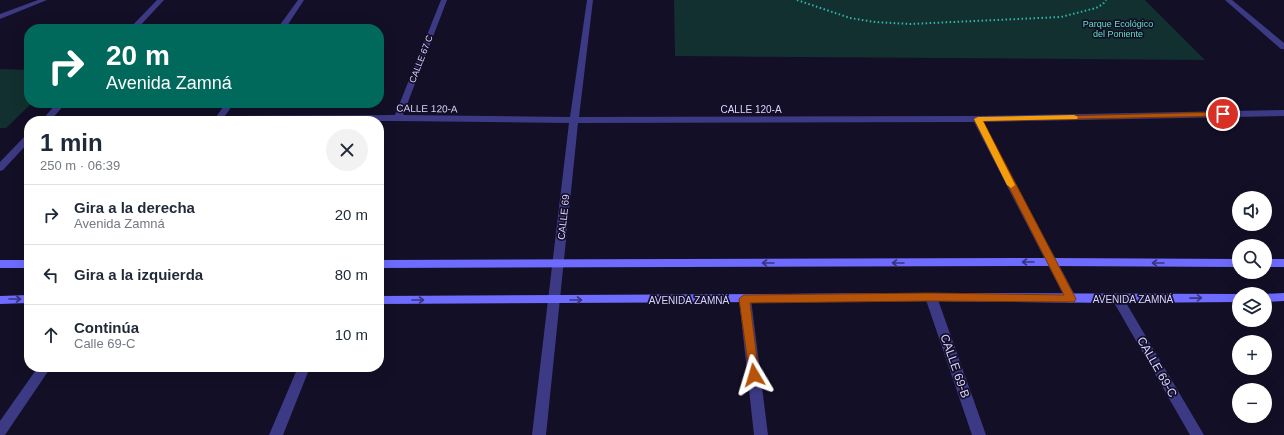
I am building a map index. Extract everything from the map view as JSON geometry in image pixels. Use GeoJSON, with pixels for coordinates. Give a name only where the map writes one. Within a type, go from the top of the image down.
{"type":"FeatureCollection","features":[{"type":"Feature","properties":{"kind":"street"},"geometry":{"type":"LineString","coordinates":[[0,17],[44,0]]}},
{"type":"Feature","properties":{"kind":"street"},"geometry":{"type":"LineString","coordinates":[[138,24],[161,0]]}},
{"type":"Feature","properties":{"kind":"street"},"geometry":{"type":"LineString","coordinates":[[284,24],[301,0]]}},
{"type":"Feature","properties":{"kind":"street","name":"CALLE 67 C"},"geometry":{"type":"LineString","coordinates":[[398,118],[444,0]]}},
{"type":"Feature","properties":{"kind":"street","name":"CALLE 69"},"geometry":{"type":"LineString","coordinates":[[539,435],[574,120],[590,0]]}},
{"type":"Feature","properties":{"kind":"street"},"geometry":{"type":"LineString","coordinates":[[1228,0],[1284,47]]}},
{"type":"Feature","properties":{"kind":"street"},"geometry":{"type":"LineString","coordinates":[[50,116],[57,108]]}},
{"type":"Feature","properties":{"kind":"street","name":"CALLE 120-A"},"geometry":{"type":"LineString","coordinates":[[384,118],[574,120],[978,119],[1284,113]]}},
{"type":"Feature","properties":{"kind":"street"},"geometry":{"type":"LineString","coordinates":[[978,119],[1050,262],[1071,299]]}},
{"type":"Feature","properties":{"kind":"street"},"geometry":{"type":"LineString","coordinates":[[0,168],[24,143]]}},
{"type":"Feature","properties":{"kind":"street"},"geometry":{"type":"LineString","coordinates":[[384,264],[1232,263]]}},
{"type":"Feature","properties":{"kind":"street"},"geometry":{"type":"LineString","coordinates":[[1272,263],[1284,263]]}},
{"type":"Feature","properties":{"kind":"street"},"geometry":{"type":"LineString","coordinates":[[0,264],[24,264]]}},
{"type":"Feature","properties":{"kind":"street","name":"AVENIDA ZAMNÁ"},"geometry":{"type":"LineString","coordinates":[[384,300],[930,297],[1071,299],[1232,298]]}},
{"type":"Feature","properties":{"kind":"street","name":"CALLE 69-B"},"geometry":{"type":"LineString","coordinates":[[930,297],[979,435]]}},
{"type":"Feature","properties":{"kind":"street"},"geometry":{"type":"LineString","coordinates":[[1272,298],[1284,298]]}},
{"type":"Feature","properties":{"kind":"street"},"geometry":{"type":"LineString","coordinates":[[0,300],[24,299]]}},
{"type":"Feature","properties":{"kind":"street"},"geometry":{"type":"LineString","coordinates":[[744,299],[761,435]]}},
{"type":"Feature","properties":{"kind":"street","name":"CALLE 69-C"},"geometry":{"type":"LineString","coordinates":[[1118,299],[1197,435]]}},
{"type":"Feature","properties":{"kind":"street"},"geometry":{"type":"LineString","coordinates":[[0,432],[42,372]]}},
{"type":"Feature","properties":{"kind":"street"},"geometry":{"type":"LineString","coordinates":[[276,435],[302,372]]}},
{"type":"Feature","properties":{"kind":"path"},"geometry":{"type":"LineString","coordinates":[[797,0],[850,18],[883,23],[918,24],[1061,16],[1096,8],[1103,4],[1106,0]]}},
{"type":"Feature","properties":{"kind":"green space","name":"Parque Ecológico del Poniente"},"geometry":{"type":"Polygon","coordinates":[[[674,0],[1145,0],[1205,60],[675,56],[674,0]]]}},
{"type":"Feature","properties":{"kind":"green space"},"geometry":{"type":"Polygon","coordinates":[[[0,69],[24,70],[24,108],[27,108],[6,128],[0,128],[0,69]]]}},
{"type":"Feature","properties":{"kind":"slow traffic"},"geometry":{"type":"LineString","coordinates":[[1011,185],[978,119],[1074,117]]}},
{"type":"Feature","properties":{"kind":"route"},"geometry":{"type":"LineString","coordinates":[[754,375],[744,299],[930,297],[1071,299],[1050,262],[978,119],[1223,114]]}}]}
